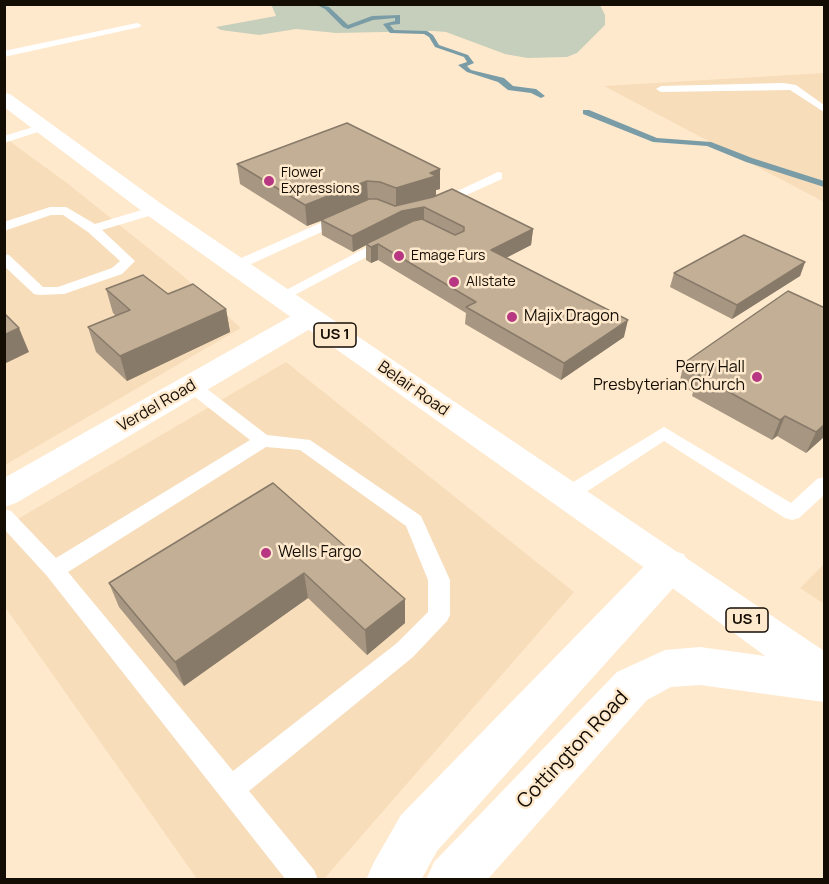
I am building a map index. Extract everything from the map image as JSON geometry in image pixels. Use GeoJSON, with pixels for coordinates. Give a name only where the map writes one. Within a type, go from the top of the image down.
{"type":"FeatureCollection","features":[{"type":"Feature","properties":{"kind":"main road","name":"Belair Road"},"geometry":{"type":"LineString","coordinates":[[4,98],[155,210],[670,565],[825,675]]}},
{"type":"Feature","properties":{"kind":"main road","name":"Verdel Road"},"geometry":{"type":"LineString","coordinates":[[4,494],[310,317]]}},
{"type":"Feature","properties":{"kind":"main road"},"geometry":{"type":"LineString","coordinates":[[392,879],[419,833],[670,565]]}},
{"type":"Feature","properties":{"kind":"main road","name":"Cottington Road"},"geometry":{"type":"LineString","coordinates":[[453,879],[632,686],[665,669],[700,666],[825,683]]}},
{"type":"Feature","properties":{"kind":"lane"},"geometry":{"type":"LineString","coordinates":[[4,54],[137,25]]}},
{"type":"Feature","properties":{"kind":"lane"},"geometry":{"type":"LineString","coordinates":[[661,89],[793,87],[825,109]]}},
{"type":"Feature","properties":{"kind":"lane"},"geometry":{"type":"LineString","coordinates":[[4,140],[44,127]]}},
{"type":"Feature","properties":{"kind":"lane"},"geometry":{"type":"LineString","coordinates":[[428,207],[498,176]]}},
{"type":"Feature","properties":{"kind":"lane"},"geometry":{"type":"LineString","coordinates":[[93,229],[155,210]]}},
{"type":"Feature","properties":{"kind":"lane"},"geometry":{"type":"LineString","coordinates":[[4,227],[50,211],[66,212],[93,229],[128,261],[117,271],[59,291],[39,291],[4,258]]}},
{"type":"Feature","properties":{"kind":"lane"},"geometry":{"type":"LineString","coordinates":[[235,266],[353,213]]}},
{"type":"Feature","properties":{"kind":"lane"},"geometry":{"type":"LineString","coordinates":[[280,297],[400,235]]}},
{"type":"Feature","properties":{"kind":"lane"},"geometry":{"type":"LineString","coordinates":[[192,386],[264,441],[304,444],[414,521],[439,580],[439,615],[405,650],[231,789]]}},
{"type":"Feature","properties":{"kind":"lane"},"geometry":{"type":"LineString","coordinates":[[567,495],[664,433],[792,513],[825,484]]}},
{"type":"Feature","properties":{"kind":"lane"},"geometry":{"type":"LineString","coordinates":[[54,570],[264,441]]}},
{"type":"Feature","properties":{"kind":"lane"},"geometry":{"type":"LineString","coordinates":[[4,516],[54,570],[304,879]]}},
{"type":"Feature","properties":{"kind":"shaded area"},"geometry":{"type":"Polygon","coordinates":[[[824,73],[824,202],[604,86],[824,73]]]}},
{"type":"Feature","properties":{"kind":"shaded area"},"geometry":{"type":"Polygon","coordinates":[[[4,137],[67,183],[182,275],[241,328],[5,465],[4,137]]]}},
{"type":"Feature","properties":{"kind":"shaded area"},"geometry":{"type":"Polygon","coordinates":[[[286,362],[574,592],[324,879],[197,879],[5,607],[4,527],[286,362]]]}},
{"type":"Feature","properties":{"kind":"shaded area"},"geometry":{"type":"Polygon","coordinates":[[[824,564],[824,604],[800,588],[824,564]]]}},
{"type":"Feature","properties":{"kind":"green space"},"geometry":{"type":"Polygon","coordinates":[[[271,4],[600,5],[605,15],[605,25],[577,53],[567,57],[527,58],[505,54],[446,32],[336,33],[296,29],[259,35],[221,30],[216,27],[276,16],[271,4]]]}},
{"type":"Feature","properties":{"kind":"building"},"geometry":{"type":"Polygon","coordinates":[[[347,123],[440,169],[430,173],[436,176],[396,188],[380,182],[367,181],[305,205],[237,164],[347,123]]]}},
{"type":"Feature","properties":{"kind":"building"},"geometry":{"type":"Polygon","coordinates":[[[452,189],[533,229],[491,250],[628,320],[564,363],[466,307],[476,302],[378,244],[371,247],[366,244],[413,221],[422,219],[455,235],[464,231],[464,227],[424,207],[402,211],[352,236],[321,220],[369,199],[377,199],[395,206],[433,197],[452,189]]]}},
{"type":"Feature","properties":{"kind":"building"},"geometry":{"type":"Polygon","coordinates":[[[744,235],[805,262],[737,305],[674,273],[744,235]]]}},
{"type":"Feature","properties":{"kind":"building"},"geometry":{"type":"Polygon","coordinates":[[[143,275],[168,294],[193,284],[226,309],[120,356],[88,327],[130,310],[106,289],[143,275]]]}},
{"type":"Feature","properties":{"kind":"building","name":"Perry Hall Presbyterian Church"},"geometry":{"type":"Polygon","coordinates":[[[788,291],[825,308],[825,424],[816,432],[785,416],[780,420],[698,375],[702,373],[684,363],[788,291]]]}},
{"type":"Feature","properties":{"kind":"building"},"geometry":{"type":"Polygon","coordinates":[[[4,313],[19,328],[4,335],[4,313]]]}},
{"type":"Feature","properties":{"kind":"building","name":"Wells Fargo"},"geometry":{"type":"Polygon","coordinates":[[[273,483],[405,599],[365,630],[304,573],[175,662],[109,583],[273,483]]]}},
{"type":"Feature","properties":{"kind":"waterway"},"geometry":{"type":"LineString","coordinates":[[318,4],[327,8],[348,27],[372,18],[398,16],[398,23],[386,24],[392,32],[425,32],[431,36],[437,46],[466,56],[471,63],[461,65],[469,71],[501,80],[511,88],[533,91],[541,96]]}},
{"type":"Feature","properties":{"kind":"waterway"},"geometry":{"type":"LineString","coordinates":[[586,112],[656,140],[708,144],[824,184]]}},
{"type":"Feature","properties":{"kind":"place","name":"Flower Expressions"},"geometry":{"type":"Point","coordinates":[269,181]}},
{"type":"Feature","properties":{"kind":"place","name":"Emage Furs"},"geometry":{"type":"Point","coordinates":[399,256]}},
{"type":"Feature","properties":{"kind":"place","name":"Allstate"},"geometry":{"type":"Point","coordinates":[454,282]}},
{"type":"Feature","properties":{"kind":"place","name":"Majix Dragon"},"geometry":{"type":"Point","coordinates":[512,317]}},
{"type":"Feature","properties":{"kind":"place","name":"Perry Hall Presbyterian Church"},"geometry":{"type":"Point","coordinates":[757,377]}},
{"type":"Feature","properties":{"kind":"place","name":"Wells Fargo"},"geometry":{"type":"Point","coordinates":[266,553]}}]}
